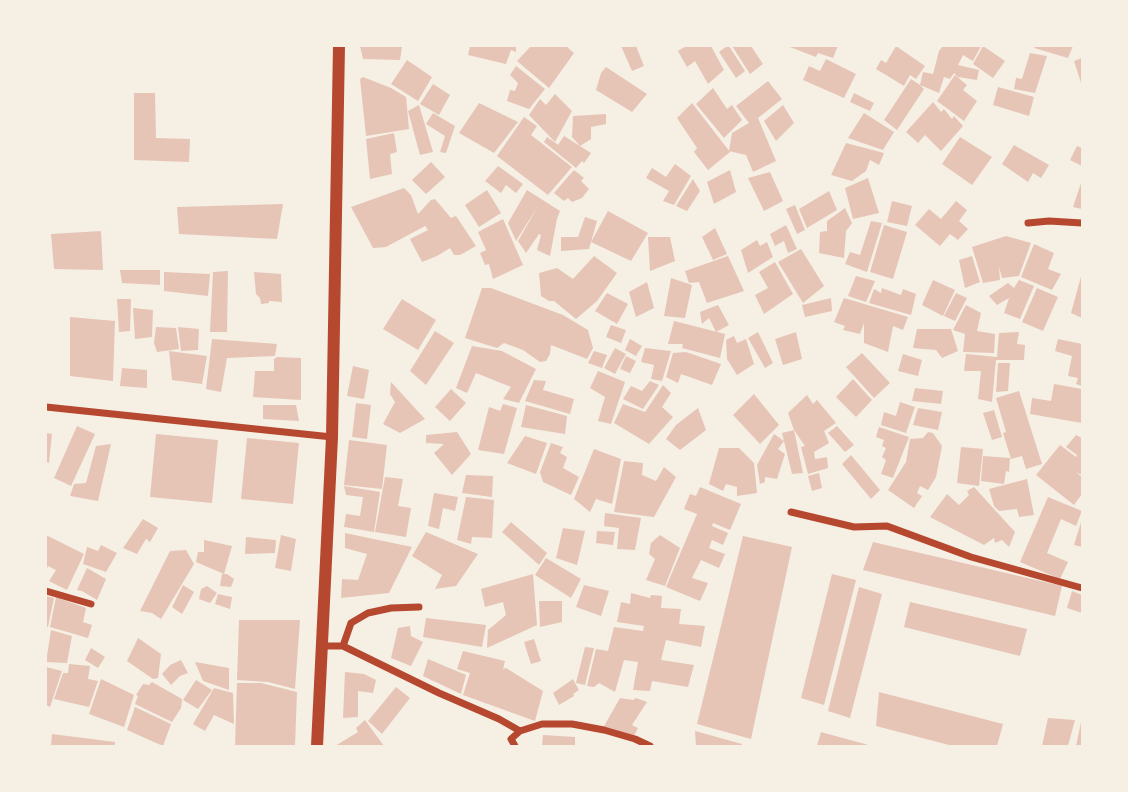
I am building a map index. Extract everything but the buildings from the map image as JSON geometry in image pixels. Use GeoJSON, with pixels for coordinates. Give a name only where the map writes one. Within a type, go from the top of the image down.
{"type":"FeatureCollection","features":[{"type":"Feature","properties":{"kind":"street"},"geometry":{"type":"LineString","coordinates":[[317,747],[332,437],[339,46]]}},
{"type":"Feature","properties":{"kind":"street"},"geometry":{"type":"LineString","coordinates":[[1028,223],[1083,223]]}},
{"type":"Feature","properties":{"kind":"street"},"geometry":{"type":"LineString","coordinates":[[46,407],[332,437]]}},
{"type":"Feature","properties":{"kind":"street"},"geometry":{"type":"LineString","coordinates":[[791,512],[855,527],[887,526],[971,557],[1083,588]]}},
{"type":"Feature","properties":{"kind":"street"},"geometry":{"type":"LineString","coordinates":[[46,591],[91,604]]}},
{"type":"Feature","properties":{"kind":"street"},"geometry":{"type":"LineString","coordinates":[[343,646],[351,623],[368,612],[419,607]]}},
{"type":"Feature","properties":{"kind":"street"},"geometry":{"type":"LineString","coordinates":[[323,646],[343,646],[520,731]]}},
{"type":"Feature","properties":{"kind":"street"},"geometry":{"type":"LineString","coordinates":[[515,747],[511,739],[520,731],[542,724],[572,724],[604,730],[635,739],[650,747]]}}]}
